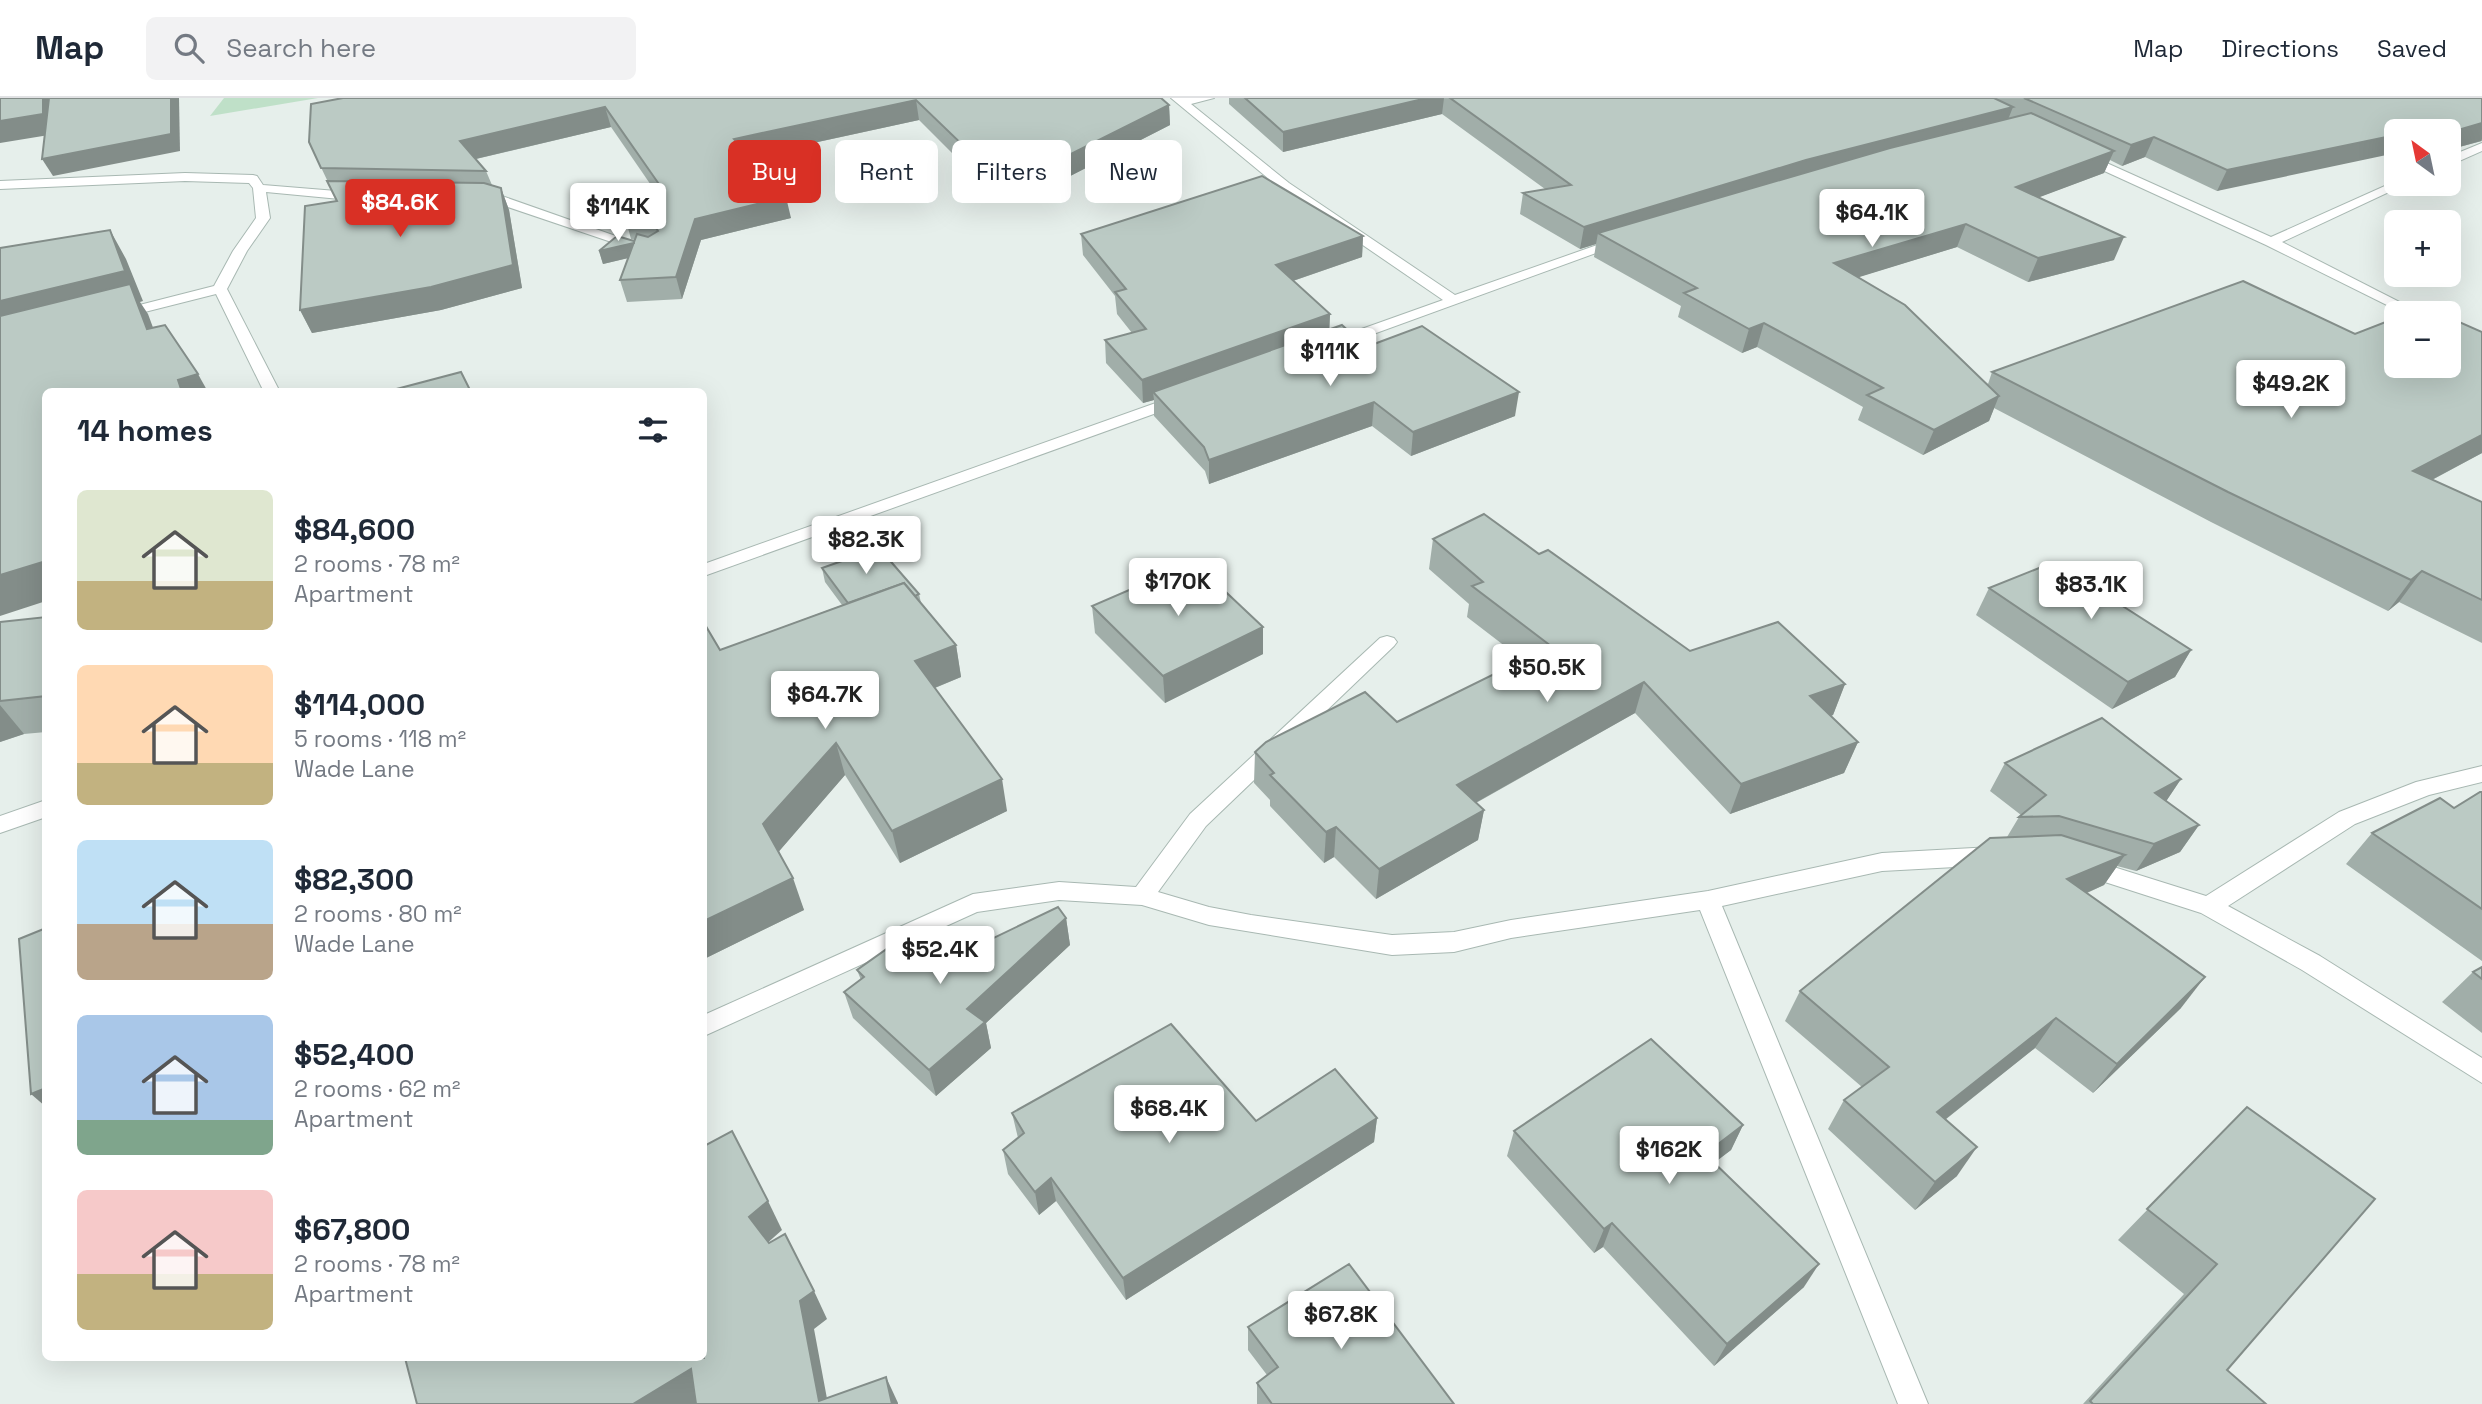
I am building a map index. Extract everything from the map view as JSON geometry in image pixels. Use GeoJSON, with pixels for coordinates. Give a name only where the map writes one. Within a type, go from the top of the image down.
{"type":"FeatureCollection","features":[{"type":"Feature","properties":{"kind":"street"},"geometry":{"type":"LineString","coordinates":[[1179,100],[1208,98]]}},
{"type":"Feature","properties":{"kind":"street"},"geometry":{"type":"LineString","coordinates":[[1179,100],[1285,186],[1454,301]]}},
{"type":"Feature","properties":{"kind":"street"},"geometry":{"type":"LineString","coordinates":[[2461,156],[2482,146]]}},
{"type":"Feature","properties":{"kind":"street"},"geometry":{"type":"LineString","coordinates":[[2071,151],[2271,242],[2390,301]]}},
{"type":"Feature","properties":{"kind":"street"},"geometry":{"type":"LineString","coordinates":[[0,185],[185,177],[253,179],[259,188],[263,218],[240,251],[220,289],[104,318]]}},
{"type":"Feature","properties":{"kind":"street"},"geometry":{"type":"LineString","coordinates":[[259,188],[322,195],[376,197]]}},
{"type":"Feature","properties":{"kind":"street"},"geometry":{"type":"LineString","coordinates":[[2271,242],[2384,191]]}},
{"type":"Feature","properties":{"kind":"street"},"geometry":{"type":"LineString","coordinates":[[468,197],[494,198],[655,252]]}},
{"type":"Feature","properties":{"kind":"street"},"geometry":{"type":"LineString","coordinates":[[1309,353],[1642,234]]}},
{"type":"Feature","properties":{"kind":"street"},"geometry":{"type":"LineString","coordinates":[[220,289],[270,388]]}},
{"type":"Feature","properties":{"kind":"street"},"geometry":{"type":"LineString","coordinates":[[707,569],[1191,395]]}},
{"type":"Feature","properties":{"kind":"street"},"geometry":{"type":"LineString","coordinates":[[1142,896],[1198,820],[1387,642]]}},
{"type":"Feature","properties":{"kind":"street"},"geometry":{"type":"LineString","coordinates":[[2209,906],[2316,841],[2347,818],[2424,788],[2482,774]]}},
{"type":"Feature","properties":{"kind":"street"},"geometry":{"type":"LineString","coordinates":[[0,825],[42,809]]}},
{"type":"Feature","properties":{"kind":"street"},"geometry":{"type":"LineString","coordinates":[[707,1025],[973,903],[1059,891],[1142,896],[1209,916],[1392,945],[1454,942],[1511,929],[1708,900],[1882,862],[2015,855]]}},
{"type":"Feature","properties":{"kind":"street"},"geometry":{"type":"LineString","coordinates":[[2068,862],[2209,906],[2311,963],[2482,1072]]}},
{"type":"Feature","properties":{"kind":"street"},"geometry":{"type":"LineString","coordinates":[[1708,900],[1913,1404]]}},
{"type":"Feature","properties":{"kind":"green space"},"geometry":{"type":"Polygon","coordinates":[[[224,98],[318,98],[210,116],[224,98]]]}},
{"type":"Feature","properties":{"kind":"building"},"geometry":{"type":"Polygon","coordinates":[[[0,98],[43,98],[43,114],[0,121],[0,98]]]}},
{"type":"Feature","properties":{"kind":"building"},"geometry":{"type":"Polygon","coordinates":[[[49,98],[171,98],[171,134],[42,159],[49,98]]]}},
{"type":"Feature","properties":{"kind":"building"},"geometry":{"type":"Polygon","coordinates":[[[343,98],[1161,98],[1169,105],[1099,140],[1085,140],[1085,147],[1071,154],[1071,140],[957,140],[916,100],[728,140],[728,203],[761,203],[695,219],[676,277],[620,280],[637,234],[648,237],[658,231],[625,217],[661,187],[605,107],[460,141],[486,171],[321,168],[309,142],[311,104],[343,98]]]}},
{"type":"Feature","properties":{"kind":"building"},"geometry":{"type":"Polygon","coordinates":[[[1245,98],[1427,98],[1283,132],[1245,98]]]}},
{"type":"Feature","properties":{"kind":"building"},"geometry":{"type":"Polygon","coordinates":[[[1450,98],[1994,98],[2013,107],[1806,160],[1584,227],[1523,193],[1571,185],[1450,98]]]}},
{"type":"Feature","properties":{"kind":"building"},"geometry":{"type":"Polygon","coordinates":[[[2024,98],[2482,98],[2482,123],[2461,129],[2461,119],[2384,119],[2384,137],[2227,170],[2154,137],[2131,145],[2024,98]]]}},
{"type":"Feature","properties":{"kind":"building"},"geometry":{"type":"Polygon","coordinates":[[[2031,113],[2114,151],[2016,187],[2124,237],[2038,258],[1966,224],[1834,263],[1905,305],[1999,396],[1934,430],[1867,395],[1883,388],[1764,323],[1749,329],[1684,293],[1697,288],[1598,233],[1890,148],[2031,113]]]}},
{"type":"Feature","properties":{"kind":"building"},"geometry":{"type":"Polygon","coordinates":[[[1262,176],[1363,236],[1276,265],[1330,314],[1142,380],[1105,340],[1146,329],[1115,292],[1126,289],[1081,234],[1262,176]]]}},
{"type":"Feature","properties":{"kind":"building"},"geometry":{"type":"Polygon","coordinates":[[[327,181],[484,183],[501,188],[513,265],[431,287],[300,310],[305,206],[337,201],[327,181]]]}},
{"type":"Feature","properties":{"kind":"building"},"geometry":{"type":"Polygon","coordinates":[[[110,230],[125,271],[0,301],[0,248],[110,230]]]}},
{"type":"Feature","properties":{"kind":"building"},"geometry":{"type":"Polygon","coordinates":[[[617,236],[634,243],[599,251],[617,236]]]}},
{"type":"Feature","properties":{"kind":"building"},"geometry":{"type":"Polygon","coordinates":[[[2243,281],[2355,334],[2384,323],[2384,378],[2461,378],[2461,323],[2482,332],[2482,435],[2413,471],[2482,502],[2482,600],[2422,571],[2411,580],[2228,492],[1992,372],[2243,281]]]}},
{"type":"Feature","properties":{"kind":"building"},"geometry":{"type":"Polygon","coordinates":[[[130,284],[147,329],[165,325],[198,374],[178,380],[181,388],[42,388],[42,562],[0,575],[0,316],[130,284]]]}},
{"type":"Feature","properties":{"kind":"building"},"geometry":{"type":"Polygon","coordinates":[[[1342,325],[1366,347],[1422,326],[1519,392],[1413,432],[1374,402],[1209,460],[1204,447],[1153,392],[1342,325]]]}},
{"type":"Feature","properties":{"kind":"building"},"geometry":{"type":"Polygon","coordinates":[[[461,372],[469,388],[400,388],[461,372]]]}},
{"type":"Feature","properties":{"kind":"building"},"geometry":{"type":"Polygon","coordinates":[[[1484,514],[1539,554],[1548,550],[1690,651],[1778,622],[1845,684],[1810,696],[1858,742],[1741,784],[1644,682],[1457,785],[1484,810],[1379,869],[1336,827],[1326,832],[1270,775],[1274,773],[1255,752],[1266,742],[1365,692],[1397,722],[1551,646],[1472,586],[1483,582],[1433,539],[1484,514]]]}},
{"type":"Feature","properties":{"kind":"building"},"geometry":{"type":"Polygon","coordinates":[[[879,548],[919,594],[915,596],[904,583],[848,603],[822,568],[879,548]]]}},
{"type":"Feature","properties":{"kind":"building"},"geometry":{"type":"Polygon","coordinates":[[[1194,562],[1263,627],[1163,676],[1092,606],[1194,562]]]}},
{"type":"Feature","properties":{"kind":"building"},"geometry":{"type":"Polygon","coordinates":[[[2054,562],[2191,650],[2128,682],[1989,588],[2054,562]]]}},
{"type":"Feature","properties":{"kind":"building"},"geometry":{"type":"Polygon","coordinates":[[[904,583],[956,645],[915,661],[1002,779],[892,831],[836,743],[763,824],[793,878],[707,920],[707,628],[720,650],[904,583]]]}},
{"type":"Feature","properties":{"kind":"building"},"geometry":{"type":"Polygon","coordinates":[[[42,617],[42,696],[0,701],[0,622],[42,617]]]}},
{"type":"Feature","properties":{"kind":"building"},"geometry":{"type":"Polygon","coordinates":[[[2102,718],[2181,779],[2155,793],[2199,825],[2154,844],[2059,816],[2019,817],[2046,795],[2005,763],[2102,718]]]}},
{"type":"Feature","properties":{"kind":"building"},"geometry":{"type":"Polygon","coordinates":[[[2480,792],[2482,909],[2372,833],[2440,798],[2454,808],[2480,792]]]}},
{"type":"Feature","properties":{"kind":"building"},"geometry":{"type":"Polygon","coordinates":[[[2061,835],[2125,855],[2067,879],[2205,977],[2117,1064],[2056,1018],[1937,1112],[1977,1147],[1935,1182],[1844,1100],[1889,1067],[1800,991],[1990,838],[2061,835]]]}},
{"type":"Feature","properties":{"kind":"building"},"geometry":{"type":"Polygon","coordinates":[[[1058,907],[1066,918],[967,1009],[985,1022],[929,1070],[844,992],[864,977],[857,970],[912,931],[952,958],[1058,907]]]}},
{"type":"Feature","properties":{"kind":"building"},"geometry":{"type":"Polygon","coordinates":[[[42,930],[42,1090],[31,1094],[19,939],[42,930]]]}},
{"type":"Feature","properties":{"kind":"building"},"geometry":{"type":"Polygon","coordinates":[[[2482,967],[2482,979],[2473,972],[2482,967]]]}},
{"type":"Feature","properties":{"kind":"building"},"geometry":{"type":"Polygon","coordinates":[[[1171,1024],[1256,1121],[1335,1069],[1377,1118],[1123,1278],[1051,1178],[1035,1192],[1003,1150],[1024,1133],[1012,1113],[1171,1024]]]}},
{"type":"Feature","properties":{"kind":"building"},"geometry":{"type":"Polygon","coordinates":[[[1651,1039],[1743,1125],[1705,1154],[1819,1264],[1727,1344],[1612,1223],[1604,1229],[1514,1131],[1651,1039]]]}},
{"type":"Feature","properties":{"kind":"building"},"geometry":{"type":"Polygon","coordinates":[[[2247,1107],[2375,1199],[2227,1370],[2266,1404],[2093,1404],[2090,1401],[2217,1264],[2147,1209],[2247,1107]]]}},
{"type":"Feature","properties":{"kind":"building"},"geometry":{"type":"Polygon","coordinates":[[[732,1131],[768,1201],[749,1217],[769,1243],[785,1234],[814,1291],[800,1301],[819,1401],[886,1377],[892,1404],[696,1404],[691,1369],[633,1404],[417,1404],[406,1361],[707,1361],[707,1144],[732,1131]]]}},
{"type":"Feature","properties":{"kind":"building"},"geometry":{"type":"Polygon","coordinates":[[[1349,1264],[1454,1404],[1272,1404],[1257,1383],[1278,1367],[1248,1327],[1349,1264]]]}}]}
